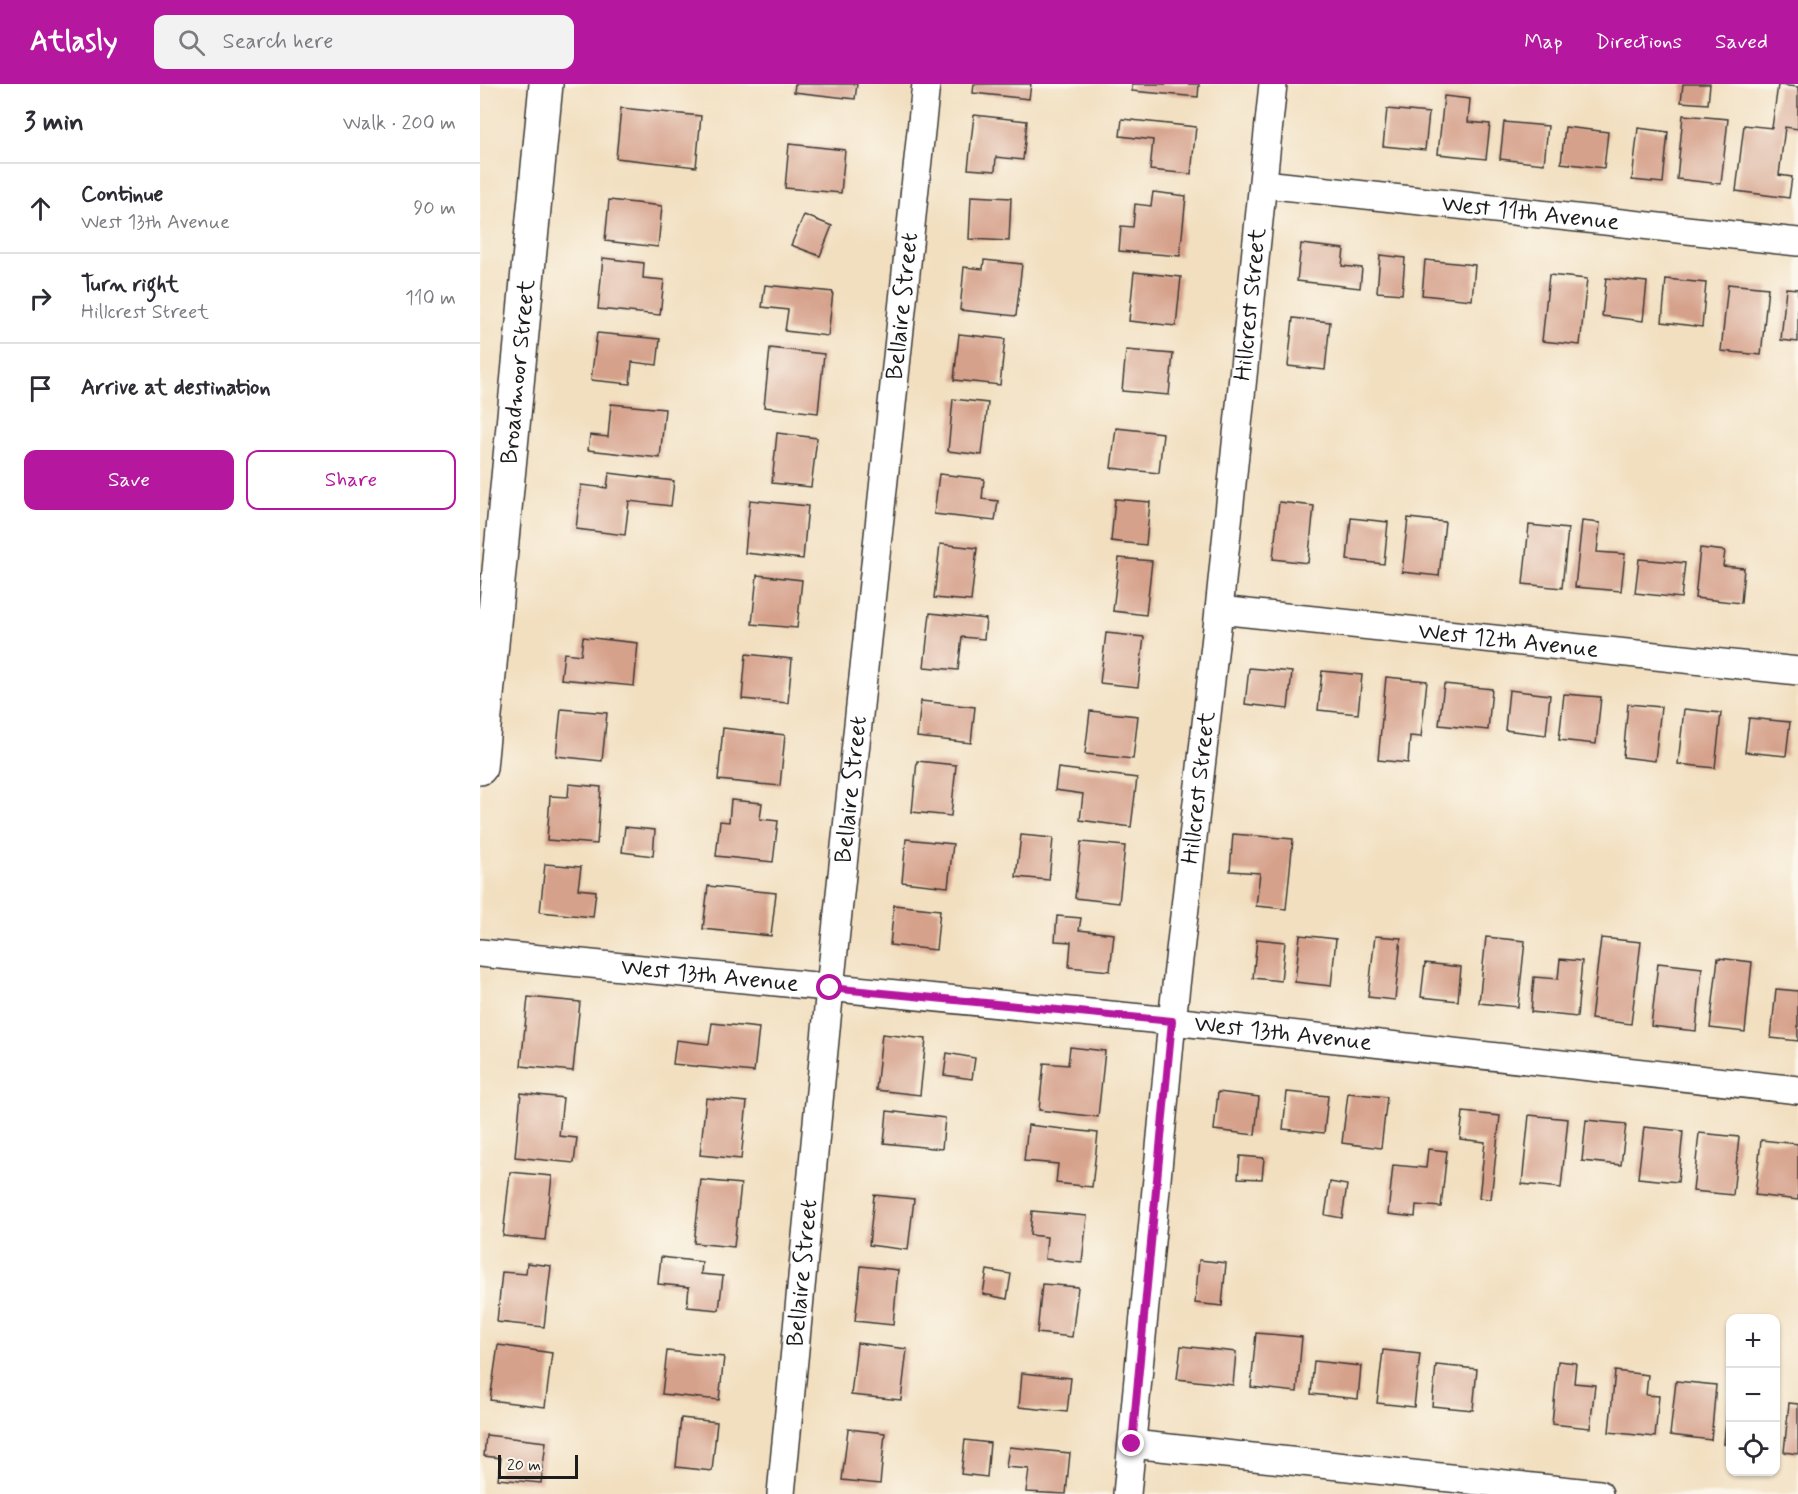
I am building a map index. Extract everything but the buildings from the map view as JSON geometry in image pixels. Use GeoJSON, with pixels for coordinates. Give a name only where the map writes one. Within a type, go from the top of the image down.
{"type":"FeatureCollection","features":[{"type":"Feature","properties":{"kind":"street","name":"Broadmoor Street"},"geometry":{"type":"LineString","coordinates":[[480,768],[546,84]]}},
{"type":"Feature","properties":{"kind":"street","name":"Bellaire Street"},"geometry":{"type":"LineString","coordinates":[[781,1494],[830,988],[926,84]]}},
{"type":"Feature","properties":{"kind":"street","name":"Hillcrest Street"},"geometry":{"type":"LineString","coordinates":[[1127,1494],[1172,1021],[1219,610],[1273,84]]}},
{"type":"Feature","properties":{"kind":"street","name":"West 11th Avenue"},"geometry":{"type":"LineString","coordinates":[[1263,184],[1798,242]]}},
{"type":"Feature","properties":{"kind":"street","name":"West 12th Avenue"},"geometry":{"type":"LineString","coordinates":[[1219,610],[1798,671]]}},
{"type":"Feature","properties":{"kind":"street","name":"West 13th Avenue"},"geometry":{"type":"LineString","coordinates":[[480,953],[1172,1021],[1798,1090]]}},
{"type":"Feature","properties":{"kind":"street"},"geometry":{"type":"LineString","coordinates":[[1132,1444],[1599,1494]]}},
{"type":"Feature","properties":{"kind":"route"},"geometry":{"type":"LineString","coordinates":[[830,988],[1172,1021],[1132,1444]]}}]}
